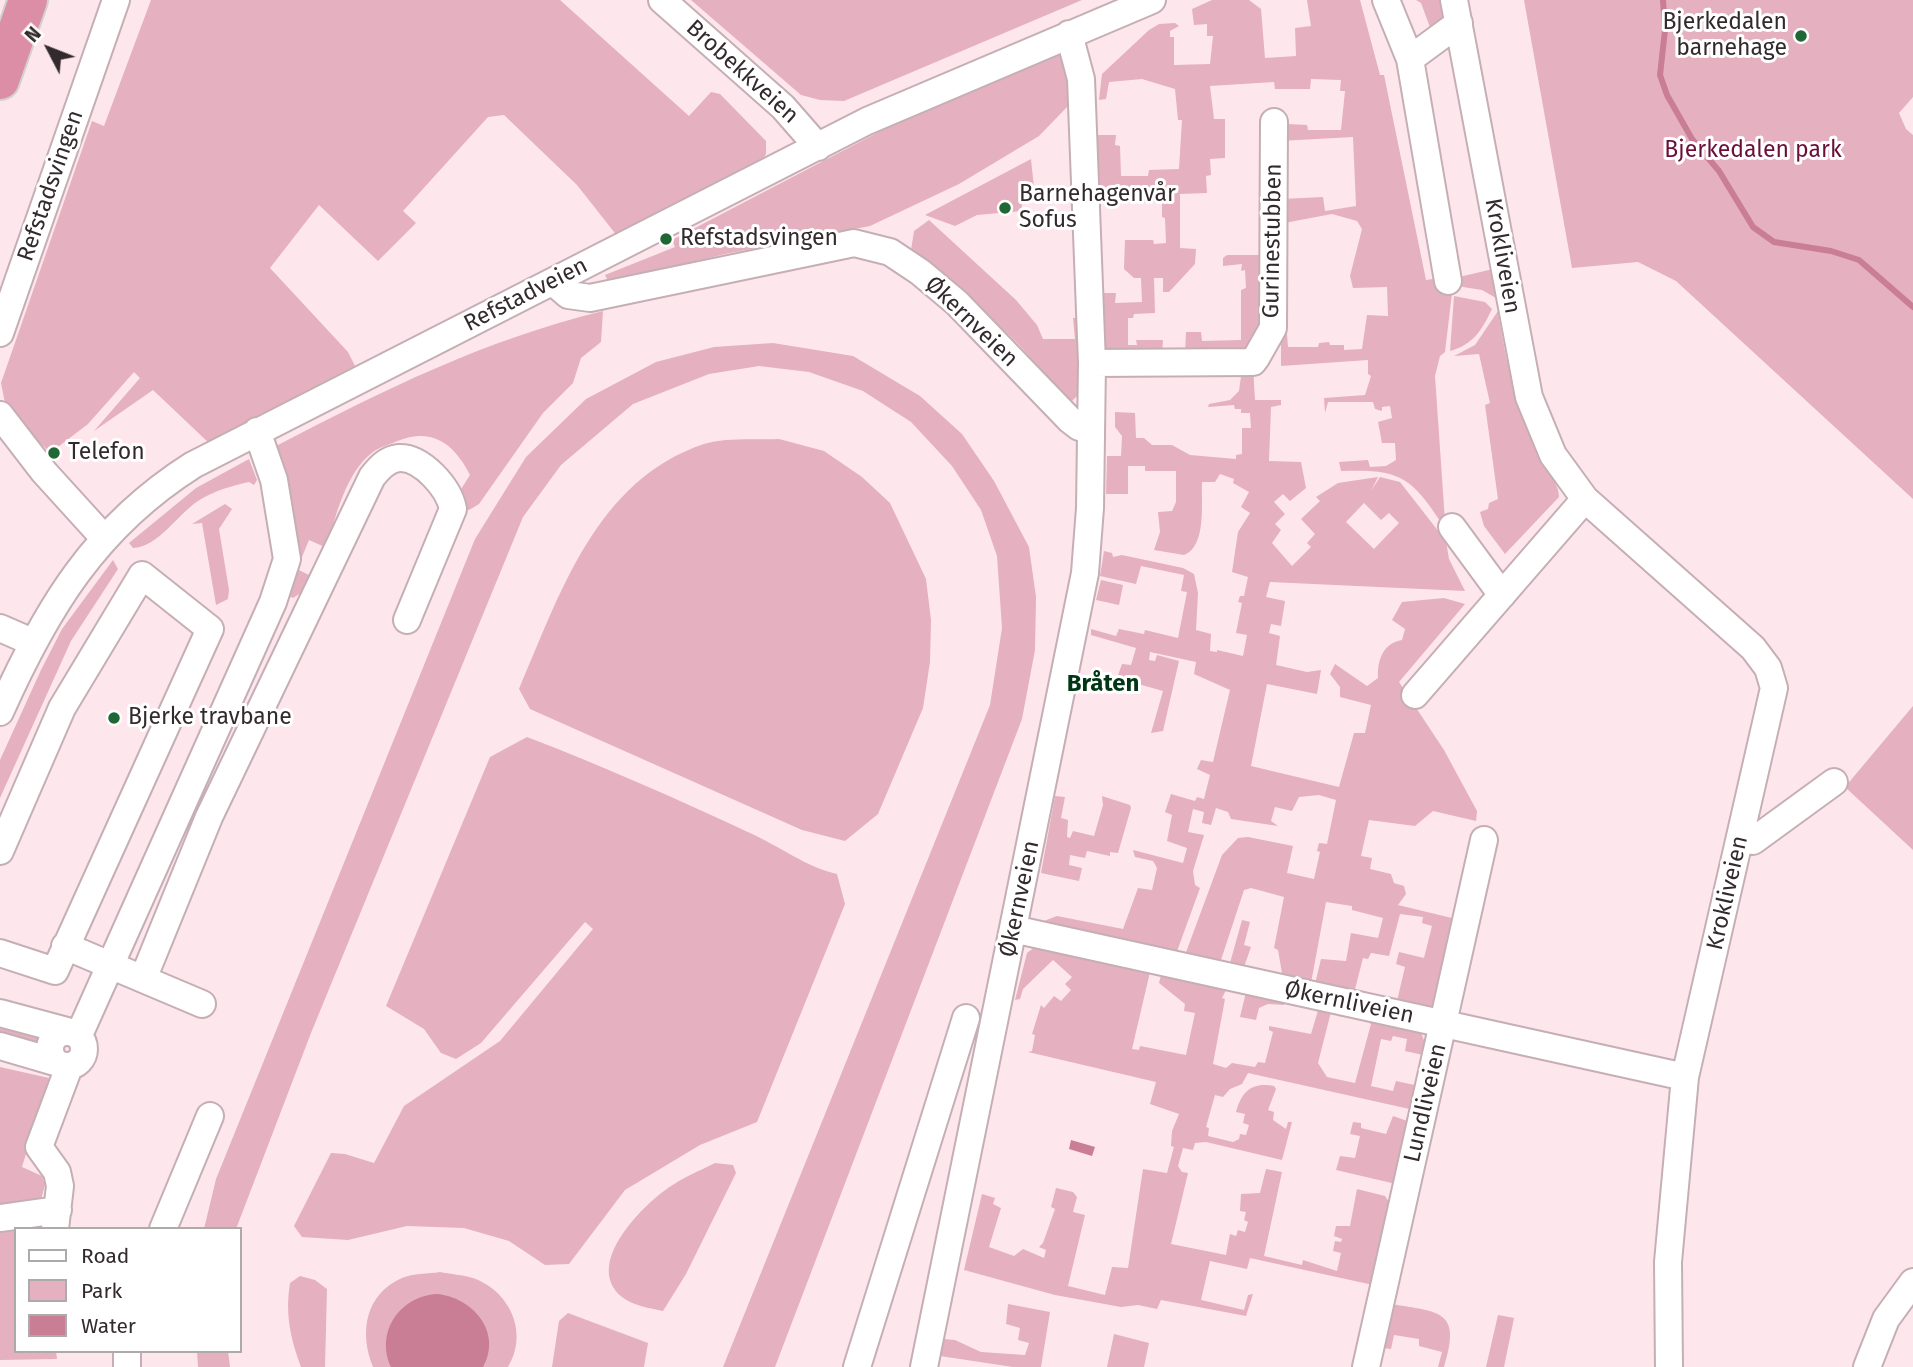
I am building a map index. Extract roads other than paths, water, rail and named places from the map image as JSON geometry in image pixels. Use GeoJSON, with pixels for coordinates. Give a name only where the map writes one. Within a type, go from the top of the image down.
{"type":"FeatureCollection","features":[{"type":"Feature","properties":{"kind":"highway"},"geometry":{"type":"LineString","coordinates":[[0,80],[27,0]]}},
{"type":"Feature","properties":{"kind":"street","name":"Refstadsvingen"},"geometry":{"type":"LineString","coordinates":[[0,333],[116,0]]}},
{"type":"Feature","properties":{"kind":"street","name":"Brobekkveien"},"geometry":{"type":"LineString","coordinates":[[662,0],[801,125],[818,147]]}},
{"type":"Feature","properties":{"kind":"street","name":"Refstadveien"},"geometry":{"type":"LineString","coordinates":[[0,712],[32,642],[70,579],[104,538],[139,504],[175,476],[257,430],[914,99],[1152,0]]}},
{"type":"Feature","properties":{"kind":"street"},"geometry":{"type":"LineString","coordinates":[[1386,0],[1409,59],[1448,281]]}},
{"type":"Feature","properties":{"kind":"street"},"geometry":{"type":"LineString","coordinates":[[1409,59],[1456,11]]}},
{"type":"Feature","properties":{"kind":"street","name":"Krokliveien"},"geometry":{"type":"LineString","coordinates":[[1456,11],[1529,397],[1553,455],[1585,499],[1753,648],[1768,668],[1774,688],[1685,1077],[1668,1262],[1669,1367]]}},
{"type":"Feature","properties":{"kind":"street","name":"Økernveien"},"geometry":{"type":"LineString","coordinates":[[924,1367],[1085,573],[1090,508],[1091,363],[1081,79],[1069,34]]}},
{"type":"Feature","properties":{"kind":"street","name":"Gurinestubben"},"geometry":{"type":"LineString","coordinates":[[1091,363],[1253,362],[1273,328],[1274,122]]}},
{"type":"Feature","properties":{"kind":"street","name":"Økernveien"},"geometry":{"type":"LineString","coordinates":[[553,282],[568,295],[590,298],[855,243],[890,252],[957,303],[1079,428],[1090,429]]}},
{"type":"Feature","properties":{"kind":"street"},"geometry":{"type":"LineString","coordinates":[[3,429],[104,538]]}},
{"type":"Feature","properties":{"kind":"street"},"geometry":{"type":"LineString","coordinates":[[73,1033],[108,965],[273,602],[287,559],[274,480],[257,430]]}},
{"type":"Feature","properties":{"kind":"street"},"geometry":{"type":"LineString","coordinates":[[143,979],[209,817],[302,618],[372,477],[390,460],[401,458],[413,461],[445,488],[453,509],[407,620]]}},
{"type":"Feature","properties":{"kind":"street"},"geometry":{"type":"LineString","coordinates":[[1415,695],[1585,499]]}},
{"type":"Feature","properties":{"kind":"street"},"geometry":{"type":"LineString","coordinates":[[1452,527],[1502,595]]}},
{"type":"Feature","properties":{"kind":"street"},"geometry":{"type":"LineString","coordinates":[[0,851],[62,708],[142,575],[210,629],[55,971],[0,953]]}},
{"type":"Feature","properties":{"kind":"street"},"geometry":{"type":"LineString","coordinates":[[273,602],[302,618]]}},
{"type":"Feature","properties":{"kind":"street"},"geometry":{"type":"LineString","coordinates":[[0,628],[32,642]]}},
{"type":"Feature","properties":{"kind":"street"},"geometry":{"type":"LineString","coordinates":[[1740,839],[1753,841],[1834,782]]}},
{"type":"Feature","properties":{"kind":"street","name":"Lundliveien"},"geometry":{"type":"LineString","coordinates":[[1366,1367],[1484,840]]}},
{"type":"Feature","properties":{"kind":"street","name":"Økernliveien"},"geometry":{"type":"LineString","coordinates":[[1013,929],[1685,1077]]}},
{"type":"Feature","properties":{"kind":"street"},"geometry":{"type":"LineString","coordinates":[[65,946],[202,1004]]}},
{"type":"Feature","properties":{"kind":"street"},"geometry":{"type":"LineString","coordinates":[[0,1013],[73,1033]]}},
{"type":"Feature","properties":{"kind":"street"},"geometry":{"type":"LineString","coordinates":[[857,1367],[966,1018]]}},
{"type":"Feature","properties":{"kind":"street"},"geometry":{"type":"LineString","coordinates":[[62,1065],[51,1054],[52,1044],[58,1035],[73,1033]]}},
{"type":"Feature","properties":{"kind":"street"},"geometry":{"type":"LineString","coordinates":[[0,1046],[62,1065]]}},
{"type":"Feature","properties":{"kind":"street"},"geometry":{"type":"LineString","coordinates":[[0,1218],[57,1219],[57,1172],[38,1147],[62,1065]]}},
{"type":"Feature","properties":{"kind":"street"},"geometry":{"type":"LineString","coordinates":[[164,1227],[210,1116]]}},
{"type":"Feature","properties":{"kind":"street"},"geometry":{"type":"LineString","coordinates":[[1867,1367],[1886,1319],[1913,1282]]}},
{"type":"Feature","properties":{"kind":"water"},"geometry":{"type":"Polygon","coordinates":[[[1071,1140],[1095,1147],[1092,1156],[1069,1149],[1071,1140]]]}},
{"type":"Feature","properties":{"kind":"water"},"geometry":{"type":"Polygon","coordinates":[[[437,1294],[462,1302],[481,1318],[489,1341],[483,1367],[391,1367],[386,1341],[394,1318],[412,1301],[437,1294]]]}},
{"type":"Feature","properties":{"kind":"waterway"},"geometry":{"type":"LineString","coordinates":[[1663,0],[1665,30],[1660,75],[1667,95],[1692,139],[1719,171],[1753,227],[1774,242],[1831,251],[1859,260],[1913,307]]}},
{"type":"Feature","properties":{"kind":"place","name":"Bjerkedalen barnehage"},"geometry":{"type":"Point","coordinates":[1801,36]}},
{"type":"Feature","properties":{"kind":"place","name":"Barnehagenvår Sofus"},"geometry":{"type":"Point","coordinates":[1005,208]}},
{"type":"Feature","properties":{"kind":"place","name":"Refstadsvingen"},"geometry":{"type":"Point","coordinates":[666,239]}},
{"type":"Feature","properties":{"kind":"place","name":"Telefon"},"geometry":{"type":"Point","coordinates":[54,453]}},
{"type":"Feature","properties":{"kind":"place","name":"Bjerke travbane"},"geometry":{"type":"Point","coordinates":[114,718]}},
{"type":"Feature","properties":{"kind":"district","name":"Bråten"},"geometry":{"type":"Point","coordinates":[1103,684]}},
{"type":"Feature","properties":{"kind":"park label","name":"Bjerkedalen park"},"geometry":{"type":"Point","coordinates":[1753,151]}}]}
